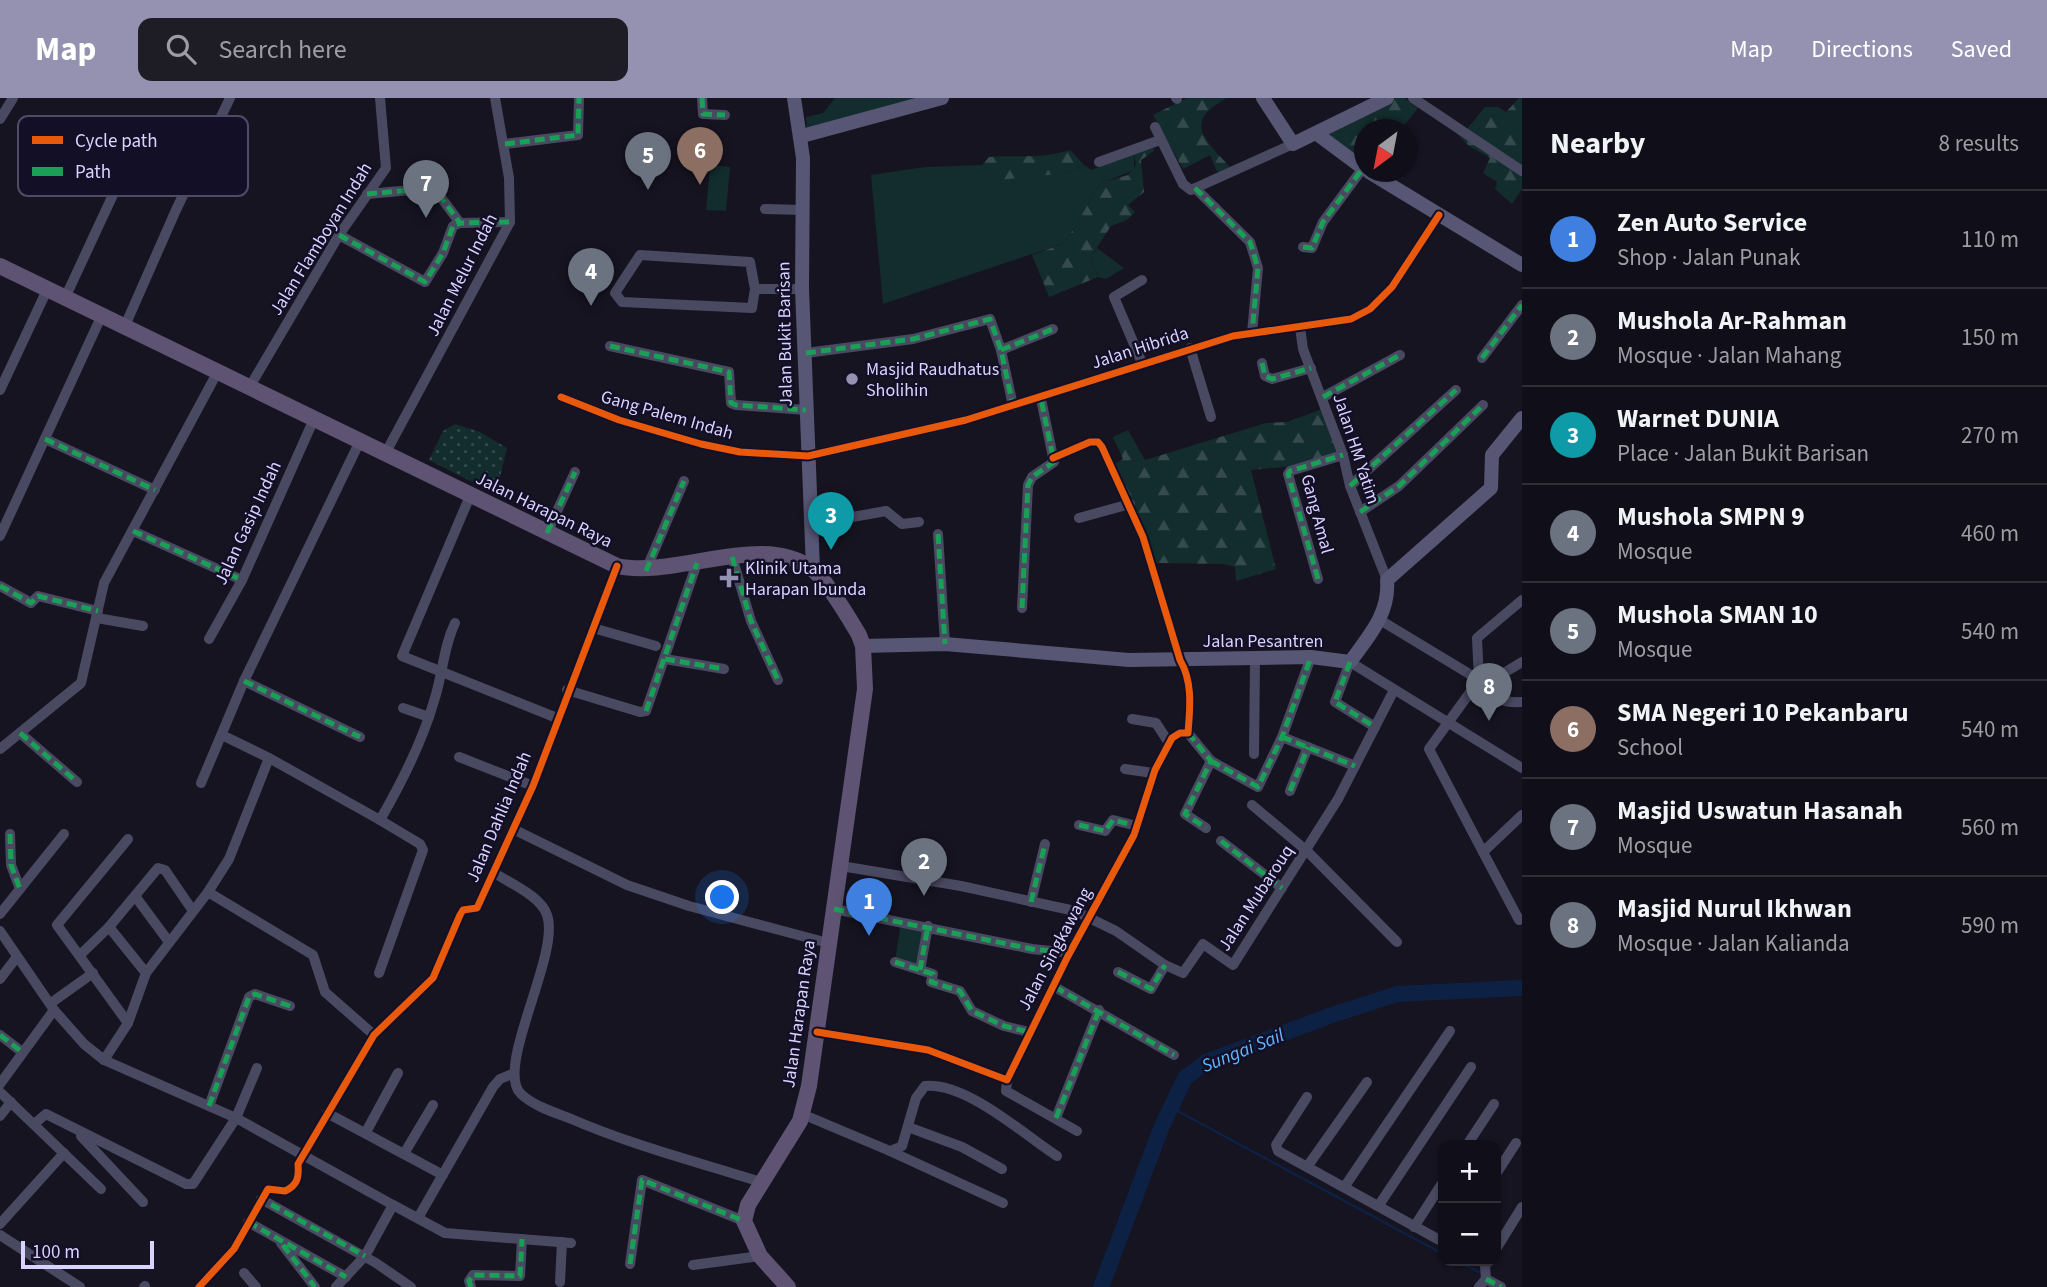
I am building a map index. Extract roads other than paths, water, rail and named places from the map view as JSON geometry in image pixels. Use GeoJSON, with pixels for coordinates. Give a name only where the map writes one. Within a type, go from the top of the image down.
{"type":"FeatureCollection","features":[{"type":"Feature","properties":{"kind":"main road","name":"Jalan Harapan Raya"},"geometry":{"type":"LineString","coordinates":[[1,268],[617,566],[646,571],[768,554],[813,569],[853,624],[863,646],[865,689],[817,1032],[802,1114],[748,1205],[744,1221]]}},
{"type":"Feature","properties":{"kind":"main road"},"geometry":{"type":"LineString","coordinates":[[744,1221],[760,1256],[788,1287]]}},
{"type":"Feature","properties":{"kind":"street"},"geometry":{"type":"LineString","coordinates":[[1,118],[13,98]]}},
{"type":"Feature","properties":{"kind":"street"},"geometry":{"type":"LineString","coordinates":[[221,116],[230,98]]}},
{"type":"Feature","properties":{"kind":"street","name":"Jalan Flamboyan Indah"},"geometry":{"type":"LineString","coordinates":[[249,388],[339,235],[386,168],[380,98]]}},
{"type":"Feature","properties":{"kind":"street","name":"Jalan Melur Indah"},"geometry":{"type":"LineString","coordinates":[[385,454],[510,222],[505,144],[495,98]]}},
{"type":"Feature","properties":{"kind":"street"},"geometry":{"type":"LineString","coordinates":[[505,144],[578,135],[579,98]]}},
{"type":"Feature","properties":{"kind":"street"},"geometry":{"type":"LineString","coordinates":[[702,98],[703,114],[725,115]]}},
{"type":"Feature","properties":{"kind":"street","name":"Jalan Bukit Barisan"},"geometry":{"type":"LineString","coordinates":[[794,98],[802,136],[802,289],[813,569]]}},
{"type":"Feature","properties":{"kind":"street"},"geometry":{"type":"LineString","coordinates":[[802,136],[942,98]]}},
{"type":"Feature","properties":{"kind":"street"},"geometry":{"type":"LineString","coordinates":[[1264,98],[1293,144]]}},
{"type":"Feature","properties":{"kind":"street"},"geometry":{"type":"LineString","coordinates":[[1156,127],[1185,187],[1195,188],[1317,134],[1387,98]]}},
{"type":"Feature","properties":{"kind":"street"},"geometry":{"type":"LineString","coordinates":[[1413,98],[1522,171]]}},
{"type":"Feature","properties":{"kind":"street"},"geometry":{"type":"LineString","coordinates":[[1317,134],[1354,160]]}},
{"type":"Feature","properties":{"kind":"street"},"geometry":{"type":"LineString","coordinates":[[1099,162],[1160,140]]}},
{"type":"Feature","properties":{"kind":"street"},"geometry":{"type":"LineString","coordinates":[[1303,247],[1312,248],[1323,222],[1355,182]]}},
{"type":"Feature","properties":{"kind":"street"},"geometry":{"type":"LineString","coordinates":[[1387,182],[1522,265]]}},
{"type":"Feature","properties":{"kind":"street"},"geometry":{"type":"LineString","coordinates":[[366,194],[434,188],[460,223]]}},
{"type":"Feature","properties":{"kind":"street"},"geometry":{"type":"LineString","coordinates":[[1195,188],[1250,242],[1258,268],[1252,332]]}},
{"type":"Feature","properties":{"kind":"street"},"geometry":{"type":"LineString","coordinates":[[65,298],[112,196]]}},
{"type":"Feature","properties":{"kind":"street"},"geometry":{"type":"LineString","coordinates":[[124,328],[183,196]]}},
{"type":"Feature","properties":{"kind":"street"},"geometry":{"type":"LineString","coordinates":[[765,209],[802,210]]}},
{"type":"Feature","properties":{"kind":"street","name":"Jalan Hibrida"},"geometry":{"type":"LineString","coordinates":[[808,456],[966,420],[1041,399],[1190,348],[1252,332],[1351,319],[1370,309],[1404,271],[1439,215]]}},
{"type":"Feature","properties":{"kind":"street"},"geometry":{"type":"LineString","coordinates":[[339,235],[425,282],[443,253],[453,226],[460,223],[510,222]]}},
{"type":"Feature","properties":{"kind":"street"},"geometry":{"type":"LineString","coordinates":[[640,255],[751,262],[755,289],[750,309],[622,302],[615,293],[640,255]]}},
{"type":"Feature","properties":{"kind":"street"},"geometry":{"type":"LineString","coordinates":[[1142,280],[1114,297],[1142,363]]}},
{"type":"Feature","properties":{"kind":"street"},"geometry":{"type":"LineString","coordinates":[[755,289],[802,289]]}},
{"type":"Feature","properties":{"kind":"street"},"geometry":{"type":"LineString","coordinates":[[0,390],[47,290]]}},
{"type":"Feature","properties":{"kind":"street"},"geometry":{"type":"LineString","coordinates":[[1482,358],[1522,305]]}},
{"type":"Feature","properties":{"kind":"street"},"geometry":{"type":"LineString","coordinates":[[0,536],[101,317]]}},
{"type":"Feature","properties":{"kind":"street"},"geometry":{"type":"LineString","coordinates":[[806,352],[913,339],[990,320],[1001,350],[1013,406]]}},
{"type":"Feature","properties":{"kind":"street","name":"Jalan HM Yatim"},"geometry":{"type":"LineString","coordinates":[[1300,327],[1311,368],[1343,455],[1350,486],[1387,580]]}},
{"type":"Feature","properties":{"kind":"street"},"geometry":{"type":"LineString","coordinates":[[1001,350],[1053,329]]}},
{"type":"Feature","properties":{"kind":"street"},"geometry":{"type":"LineString","coordinates":[[610,346],[729,372],[731,402],[736,405],[806,410]]}},
{"type":"Feature","properties":{"kind":"street"},"geometry":{"type":"LineString","coordinates":[[1190,348],[1211,417]]}},
{"type":"Feature","properties":{"kind":"street"},"geometry":{"type":"LineString","coordinates":[[1323,397],[1400,355]]}},
{"type":"Feature","properties":{"kind":"street"},"geometry":{"type":"LineString","coordinates":[[1262,363],[1265,376],[1272,379],[1311,368]]}},
{"type":"Feature","properties":{"kind":"street"},"geometry":{"type":"LineString","coordinates":[[0,749],[81,683],[104,583],[218,373]]}},
{"type":"Feature","properties":{"kind":"street"},"geometry":{"type":"LineString","coordinates":[[1350,486],[1456,390]]}},
{"type":"Feature","properties":{"kind":"street","name":"Gang Palem Indah"},"geometry":{"type":"LineString","coordinates":[[561,397],[619,420],[701,444],[740,452],[808,456]]}},
{"type":"Feature","properties":{"kind":"street"},"geometry":{"type":"LineString","coordinates":[[1021,608],[1028,485],[1035,475],[1052,466],[1053,458],[1041,399]]}},
{"type":"Feature","properties":{"kind":"street"},"geometry":{"type":"LineString","coordinates":[[1360,512],[1399,485],[1483,405]]}},
{"type":"Feature","properties":{"kind":"street"},"geometry":{"type":"LineString","coordinates":[[1375,727],[1335,702],[1350,662],[1380,621],[1387,601],[1387,580],[1491,488],[1492,455],[1522,418]]}},
{"type":"Feature","properties":{"kind":"street","name":"Jalan Gasip Indah"},"geometry":{"type":"LineString","coordinates":[[209,639],[242,580],[314,419]]}},
{"type":"Feature","properties":{"kind":"street"},"geometry":{"type":"LineString","coordinates":[[45,439],[155,490]]}},
{"type":"Feature","properties":{"kind":"street"},"geometry":{"type":"LineString","coordinates":[[201,783],[244,681],[360,442]]}},
{"type":"Feature","properties":{"kind":"street"},"geometry":{"type":"LineString","coordinates":[[1053,458],[1090,442],[1098,442],[1130,503],[1153,566],[1188,680],[1188,733],[1211,761],[1258,787],[1282,737],[1311,657]]}},
{"type":"Feature","properties":{"kind":"street","name":"Gang Amal"},"geometry":{"type":"LineString","coordinates":[[1318,579],[1288,474],[1290,471],[1343,455]]}},
{"type":"Feature","properties":{"kind":"street"},"geometry":{"type":"LineString","coordinates":[[547,533],[575,472]]}},
{"type":"Feature","properties":{"kind":"street"},"geometry":{"type":"LineString","coordinates":[[646,571],[684,481]]}},
{"type":"Feature","properties":{"kind":"street"},"geometry":{"type":"LineString","coordinates":[[470,496],[401,653],[405,658],[557,718]]}},
{"type":"Feature","properties":{"kind":"street"},"geometry":{"type":"LineString","coordinates":[[1080,518],[1130,503]]}},
{"type":"Feature","properties":{"kind":"street"},"geometry":{"type":"LineString","coordinates":[[813,524],[886,511],[902,524],[919,523]]}},
{"type":"Feature","properties":{"kind":"street"},"geometry":{"type":"LineString","coordinates":[[133,531],[242,580]]}},
{"type":"Feature","properties":{"kind":"street"},"geometry":{"type":"LineString","coordinates":[[938,534],[945,644]]}},
{"type":"Feature","properties":{"kind":"street"},"geometry":{"type":"LineString","coordinates":[[732,557],[751,621],[778,680]]}},
{"type":"Feature","properties":{"kind":"street"},"geometry":{"type":"LineString","coordinates":[[568,690],[644,712],[665,659],[696,563]]}},
{"type":"Feature","properties":{"kind":"street","name":"Jalan Dahlia Indah"},"geometry":{"type":"LineString","coordinates":[[261,1199],[269,1188],[285,1191],[293,1186],[300,1175],[298,1166],[303,1155],[374,1035],[391,1015],[427,986],[460,915],[463,911],[477,908],[533,786],[617,566]]}},
{"type":"Feature","properties":{"kind":"street"},"geometry":{"type":"LineString","coordinates":[[0,586],[31,603],[38,596],[143,626]]}},
{"type":"Feature","properties":{"kind":"street"},"geometry":{"type":"LineString","coordinates":[[1482,682],[1476,638],[1522,600]]}},
{"type":"Feature","properties":{"kind":"street"},"geometry":{"type":"LineString","coordinates":[[1380,621],[1482,682],[1501,701],[1522,702]]}},
{"type":"Feature","properties":{"kind":"street"},"geometry":{"type":"LineString","coordinates":[[380,820],[411,765],[429,718],[443,672],[445,642],[455,623]]}},
{"type":"Feature","properties":{"kind":"street"},"geometry":{"type":"LineString","coordinates":[[593,628],[656,646]]}},
{"type":"Feature","properties":{"kind":"street","name":"Jalan Pesantren"},"geometry":{"type":"LineString","coordinates":[[863,646],[945,644],[1056,656],[1180,660],[1311,657],[1350,662]]}},
{"type":"Feature","properties":{"kind":"street"},"geometry":{"type":"LineString","coordinates":[[665,659],[724,669]]}},
{"type":"Feature","properties":{"kind":"street"},"geometry":{"type":"LineString","coordinates":[[1254,754],[1255,659]]}},
{"type":"Feature","properties":{"kind":"street"},"geometry":{"type":"LineString","coordinates":[[1350,662],[1522,768]]}},
{"type":"Feature","properties":{"kind":"street"},"geometry":{"type":"LineString","coordinates":[[1522,662],[1482,682],[1447,721],[1429,753],[1519,920],[1522,919]]}},
{"type":"Feature","properties":{"kind":"street"},"geometry":{"type":"LineString","coordinates":[[244,681],[360,737]]}},
{"type":"Feature","properties":{"kind":"street","name":"Jalan Mubarouq"},"geometry":{"type":"LineString","coordinates":[[1165,965],[1183,973],[1203,944],[1233,965],[1307,851],[1394,691]]}},
{"type":"Feature","properties":{"kind":"street"},"geometry":{"type":"LineString","coordinates":[[403,708],[429,718]]}},
{"type":"Feature","properties":{"kind":"street"},"geometry":{"type":"LineString","coordinates":[[1132,719],[1156,723],[1170,743],[1175,735],[1188,733]]}},
{"type":"Feature","properties":{"kind":"street"},"geometry":{"type":"LineString","coordinates":[[19,733],[77,782]]}},
{"type":"Feature","properties":{"kind":"street"},"geometry":{"type":"LineString","coordinates":[[222,735],[269,758],[420,844],[423,850],[379,973]]}},
{"type":"Feature","properties":{"kind":"street"},"geometry":{"type":"LineString","coordinates":[[1282,737],[1355,766]]}},
{"type":"Feature","properties":{"kind":"street","name":"Jalan Singkawang"},"geometry":{"type":"LineString","coordinates":[[1007,1080],[1029,1032],[1055,987],[1137,826],[1153,773],[1170,743]]}},
{"type":"Feature","properties":{"kind":"street"},"geometry":{"type":"LineString","coordinates":[[1290,790],[1308,747]]}},
{"type":"Feature","properties":{"kind":"street"},"geometry":{"type":"LineString","coordinates":[[459,757],[533,786]]}},
{"type":"Feature","properties":{"kind":"street"},"geometry":{"type":"LineString","coordinates":[[104,1060],[128,1023],[146,973],[208,892],[234,847],[269,758]]}},
{"type":"Feature","properties":{"kind":"street"},"geometry":{"type":"LineString","coordinates":[[1206,828],[1185,813],[1211,761]]}},
{"type":"Feature","properties":{"kind":"street"},"geometry":{"type":"LineString","coordinates":[[1125,769],[1153,773]]}},
{"type":"Feature","properties":{"kind":"street"},"geometry":{"type":"LineString","coordinates":[[1252,805],[1307,851],[1397,942]]}},
{"type":"Feature","properties":{"kind":"street"},"geometry":{"type":"LineString","coordinates":[[1483,852],[1522,815]]}},
{"type":"Feature","properties":{"kind":"street"},"geometry":{"type":"LineString","coordinates":[[1079,825],[1105,831],[1113,820],[1137,826]]}},
{"type":"Feature","properties":{"kind":"street"},"geometry":{"type":"LineString","coordinates":[[513,829],[628,885],[702,910],[828,943]]}},
{"type":"Feature","properties":{"kind":"street"},"geometry":{"type":"LineString","coordinates":[[10,834],[11,865],[20,889]]}},
{"type":"Feature","properties":{"kind":"street"},"geometry":{"type":"LineString","coordinates":[[0,914],[64,834]]}},
{"type":"Feature","properties":{"kind":"street"},"geometry":{"type":"LineString","coordinates":[[128,839],[57,924],[128,1023]]}},
{"type":"Feature","properties":{"kind":"street"},"geometry":{"type":"LineString","coordinates":[[1221,841],[1282,888]]}},
{"type":"Feature","properties":{"kind":"street"},"geometry":{"type":"LineString","coordinates":[[1031,902],[1045,844]]}},
{"type":"Feature","properties":{"kind":"street"},"geometry":{"type":"LineString","coordinates":[[841,866],[961,886],[1089,916],[1165,965],[1151,989],[1118,972]]}},
{"type":"Feature","properties":{"kind":"street"},"geometry":{"type":"LineString","coordinates":[[80,955],[109,927],[155,869],[165,870],[193,911]]}},
{"type":"Feature","properties":{"kind":"street"},"geometry":{"type":"LineString","coordinates":[[493,872],[538,903],[548,921],[538,976],[512,1074],[521,1094],[540,1106],[640,1146],[761,1182]]}},
{"type":"Feature","properties":{"kind":"street"},"geometry":{"type":"LineString","coordinates":[[208,892],[313,955],[325,992],[374,1035]]}},
{"type":"Feature","properties":{"kind":"street"},"geometry":{"type":"LineString","coordinates":[[135,897],[169,942]]}},
{"type":"Feature","properties":{"kind":"street"},"geometry":{"type":"LineString","coordinates":[[834,909],[1032,949],[1070,953]]}},
{"type":"Feature","properties":{"kind":"street"},"geometry":{"type":"LineString","coordinates":[[920,970],[928,926]]}},
{"type":"Feature","properties":{"kind":"street"},"geometry":{"type":"LineString","coordinates":[[109,927],[146,973]]}},
{"type":"Feature","properties":{"kind":"street"},"geometry":{"type":"LineString","coordinates":[[0,931],[52,1006],[104,1060],[236,1118],[446,1233],[566,1242],[560,1282]]}},
{"type":"Feature","properties":{"kind":"street"},"geometry":{"type":"LineString","coordinates":[[0,979],[16,957]]}},
{"type":"Feature","properties":{"kind":"street"},"geometry":{"type":"LineString","coordinates":[[895,962],[933,974],[931,982],[960,992],[972,1011],[1004,1026],[1029,1032]]}},
{"type":"Feature","properties":{"kind":"street"},"geometry":{"type":"LineString","coordinates":[[0,1084],[52,1006],[93,973]]}},
{"type":"Feature","properties":{"kind":"street"},"geometry":{"type":"LineString","coordinates":[[1055,987],[1174,1055]]}},
{"type":"Feature","properties":{"kind":"street"},"geometry":{"type":"LineString","coordinates":[[209,1106],[249,997],[255,994],[290,1006]]}},
{"type":"Feature","properties":{"kind":"street"},"geometry":{"type":"LineString","coordinates":[[1056,1118],[1099,1010]]}},
{"type":"Feature","properties":{"kind":"street"},"geometry":{"type":"LineString","coordinates":[[1345,1186],[1450,1031]]}},
{"type":"Feature","properties":{"kind":"street"},"geometry":{"type":"LineString","coordinates":[[817,1032],[940,1053],[1007,1080],[1004,1086],[1006,1091],[1077,1131]]}},
{"type":"Feature","properties":{"kind":"street"},"geometry":{"type":"LineString","coordinates":[[0,1035],[23,1052]]}},
{"type":"Feature","properties":{"kind":"street"},"geometry":{"type":"LineString","coordinates":[[1378,1205],[1471,1067]]}},
{"type":"Feature","properties":{"kind":"street"},"geometry":{"type":"LineString","coordinates":[[34,1124],[48,1114],[77,1132],[189,1185],[195,1182],[236,1118],[257,1068]]}},
{"type":"Feature","properties":{"kind":"street"},"geometry":{"type":"LineString","coordinates":[[366,1132],[398,1073]]}},
{"type":"Feature","properties":{"kind":"street"},"geometry":{"type":"LineString","coordinates":[[418,1219],[494,1087],[500,1079],[512,1074]]}},
{"type":"Feature","properties":{"kind":"street"},"geometry":{"type":"LineString","coordinates":[[1307,1167],[1367,1082]]}},
{"type":"Feature","properties":{"kind":"street"},"geometry":{"type":"LineString","coordinates":[[890,1152],[902,1146],[920,1091],[932,1086],[962,1093],[1057,1156]]}},
{"type":"Feature","properties":{"kind":"street"},"geometry":{"type":"LineString","coordinates":[[0,1091],[101,1189]]}},
{"type":"Feature","properties":{"kind":"street"},"geometry":{"type":"LineString","coordinates":[[1307,1097],[1276,1145],[1278,1151],[1438,1239]]}},
{"type":"Feature","properties":{"kind":"street"},"geometry":{"type":"LineString","coordinates":[[0,1116],[11,1102]]}},
{"type":"Feature","properties":{"kind":"street"},"geometry":{"type":"LineString","coordinates":[[1470,1140],[1494,1104]]}},
{"type":"Feature","properties":{"kind":"street"},"geometry":{"type":"LineString","coordinates":[[405,1152],[433,1105]]}},
{"type":"Feature","properties":{"kind":"street"},"geometry":{"type":"LineString","coordinates":[[327,1113],[405,1152],[443,1175]]}},
{"type":"Feature","properties":{"kind":"street"},"geometry":{"type":"LineString","coordinates":[[802,1114],[1003,1203]]}},
{"type":"Feature","properties":{"kind":"street"},"geometry":{"type":"LineString","coordinates":[[908,1127],[962,1147],[1002,1169]]}},
{"type":"Feature","properties":{"kind":"street"},"geometry":{"type":"LineString","coordinates":[[77,1132],[143,1202]]}},
{"type":"Feature","properties":{"kind":"street"},"geometry":{"type":"LineString","coordinates":[[1501,1166],[1516,1143]]}},
{"type":"Feature","properties":{"kind":"street"},"geometry":{"type":"LineString","coordinates":[[0,1224],[64,1153]]}},
{"type":"Feature","properties":{"kind":"street"},"geometry":{"type":"LineString","coordinates":[[630,1264],[642,1180],[744,1221]]}},
{"type":"Feature","properties":{"kind":"street"},"geometry":{"type":"LineString","coordinates":[[1414,1227],[1438,1190]]}},
{"type":"Feature","properties":{"kind":"street"},"geometry":{"type":"LineString","coordinates":[[199,1287],[233,1249],[261,1199],[365,1256],[411,1287]]}},
{"type":"Feature","properties":{"kind":"street"},"geometry":{"type":"LineString","coordinates":[[336,1287],[365,1256],[393,1205]]}},
{"type":"Feature","properties":{"kind":"street"},"geometry":{"type":"LineString","coordinates":[[1501,1242],[1522,1207]]}},
{"type":"Feature","properties":{"kind":"street"},"geometry":{"type":"LineString","coordinates":[[247,1222],[346,1277]]}},
{"type":"Feature","properties":{"kind":"street"},"geometry":{"type":"LineString","coordinates":[[0,1235],[80,1287]]}},
{"type":"Feature","properties":{"kind":"street"},"geometry":{"type":"LineString","coordinates":[[471,1287],[469,1280],[473,1275],[520,1276],[522,1239]]}},
{"type":"Feature","properties":{"kind":"street"},"geometry":{"type":"LineString","coordinates":[[279,1240],[315,1287]]}},
{"type":"Feature","properties":{"kind":"street"},"geometry":{"type":"LineString","coordinates":[[693,1265],[760,1256]]}},
{"type":"Feature","properties":{"kind":"street"},"geometry":{"type":"LineString","coordinates":[[244,1273],[256,1287]]}},
{"type":"Feature","properties":{"kind":"street"},"geometry":{"type":"LineString","coordinates":[[1482,1283],[1501,1287]]}},
{"type":"Feature","properties":{"kind":"waterway","name":"Sungai Sail"},"geometry":{"type":"LineString","coordinates":[[1101,1287],[1162,1126],[1185,1078],[1206,1062],[1397,994],[1522,988]]}},
{"type":"Feature","properties":{"kind":"waterway"},"geometry":{"type":"LineString","coordinates":[[1172,1108],[1438,1251]]}},
{"type":"Feature","properties":{"kind":"waterway"},"geometry":{"type":"LineString","coordinates":[[1466,1266],[1479,1272]]}},
{"type":"Feature","properties":{"kind":"place","name":"SMA Negeri 10 Pekanbaru"},"geometry":{"type":"Point","coordinates":[700,185]}},
{"type":"Feature","properties":{"kind":"place","name":"Mushola SMAN 10"},"geometry":{"type":"Point","coordinates":[648,190]}},
{"type":"Feature","properties":{"kind":"place","name":"Masjid Uswatun Hasanah"},"geometry":{"type":"Point","coordinates":[426,218]}},
{"type":"Feature","properties":{"kind":"place","name":"Mushola SMPN 9"},"geometry":{"type":"Point","coordinates":[591,306]}},
{"type":"Feature","properties":{"kind":"place","name":"Masjid Raudhatus Sholihin"},"geometry":{"type":"Point","coordinates":[852,379]}},
{"type":"Feature","properties":{"kind":"place","name":"Warnet DUNIA"},"geometry":{"type":"Point","coordinates":[831,550]}},
{"type":"Feature","properties":{"kind":"place","name":"Klinik Utama Harapan Ibunda"},"geometry":{"type":"Point","coordinates":[729,578]}},
{"type":"Feature","properties":{"kind":"place","name":"Masjid Nurul Ikhwan"},"geometry":{"type":"Point","coordinates":[1489,721]}},
{"type":"Feature","properties":{"kind":"place","name":"Mushola Ar-Rahman"},"geometry":{"type":"Point","coordinates":[924,896]}},
{"type":"Feature","properties":{"kind":"place","name":"Zen Auto Service"},"geometry":{"type":"Point","coordinates":[869,936]}}]}
